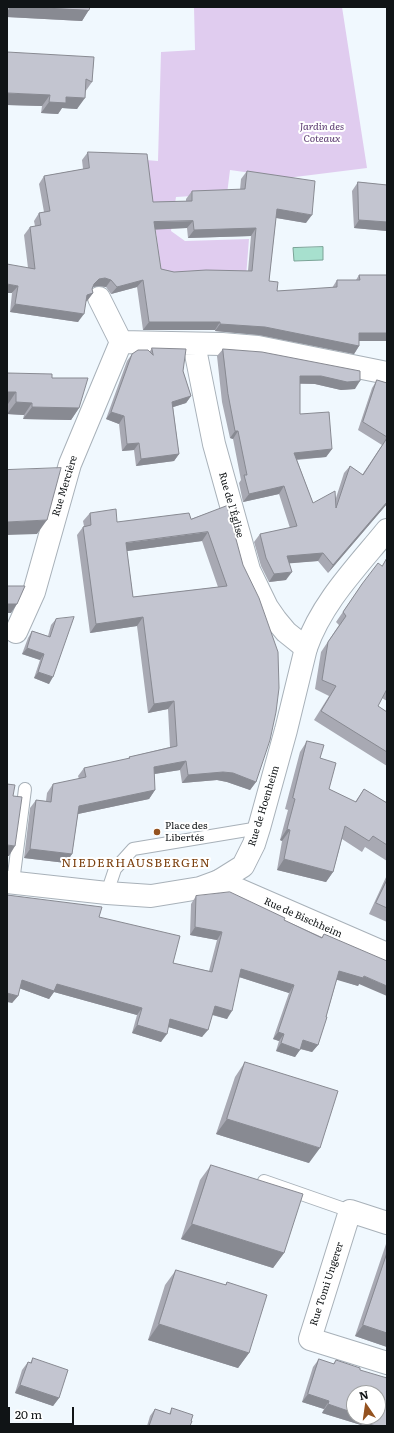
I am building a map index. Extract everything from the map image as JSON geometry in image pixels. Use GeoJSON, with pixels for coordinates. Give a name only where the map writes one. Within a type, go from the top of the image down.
{"type":"FeatureCollection","features":[{"type":"Feature","properties":{"kind":"street"},"geometry":{"type":"LineString","coordinates":[[98,298],[121,342],[222,344],[258,347],[387,373]]}},
{"type":"Feature","properties":{"kind":"street","name":"Rue Mercière"},"geometry":{"type":"LineString","coordinates":[[16,632],[34,592],[70,464],[121,342]]}},
{"type":"Feature","properties":{"kind":"street","name":"Rue de l'Église"},"geometry":{"type":"LineString","coordinates":[[194,344],[214,444],[249,570],[267,607],[276,620],[286,632],[306,648]]}},
{"type":"Feature","properties":{"kind":"street","name":"Rue de Hoenheim"},"geometry":{"type":"LineString","coordinates":[[10,882],[107,893],[151,896],[200,888],[219,881],[243,866],[254,844],[259,828],[286,730],[306,648],[317,622],[335,593],[387,530]]}},
{"type":"Feature","properties":{"kind":"street","name":"Rue de Bischheim"},"geometry":{"type":"LineString","coordinates":[[219,881],[387,954]]}},
{"type":"Feature","properties":{"kind":"street"},"geometry":{"type":"LineString","coordinates":[[350,1211],[387,1223]]}},
{"type":"Feature","properties":{"kind":"street","name":"Rue Tomi Ungerer"},"geometry":{"type":"LineString","coordinates":[[350,1211],[310,1339],[387,1363]]}},
{"type":"Feature","properties":{"kind":"lane"},"geometry":{"type":"LineString","coordinates":[[10,882],[25,789]]}},
{"type":"Feature","properties":{"kind":"lane"},"geometry":{"type":"LineString","coordinates":[[107,893],[115,869],[133,849],[259,828]]}},
{"type":"Feature","properties":{"kind":"lane"},"geometry":{"type":"LineString","coordinates":[[264,1181],[350,1211]]}},
{"type":"Feature","properties":{"kind":"green space","name":"Jardin des Coteaux"},"geometry":{"type":"Polygon","coordinates":[[[194,7],[342,7],[367,168],[287,178],[230,170],[227,194],[176,197],[171,231],[185,241],[249,239],[246,277],[162,276],[146,160],[158,161],[161,52],[195,50],[194,7]]]}},
{"type":"Feature","properties":{"kind":"shaded area"},"geometry":{"type":"Polygon","coordinates":[[[323,247],[323,260],[294,261],[293,248],[323,247]]]}},
{"type":"Feature","properties":{"kind":"building"},"geometry":{"type":"Polygon","coordinates":[[[26,7],[90,7],[89,10],[26,7]]]}},
{"type":"Feature","properties":{"kind":"building"},"geometry":{"type":"Polygon","coordinates":[[[7,52],[94,57],[92,82],[86,79],[85,98],[66,97],[66,103],[49,102],[50,95],[7,93],[7,52]]]}},
{"type":"Feature","properties":{"kind":"building"},"geometry":{"type":"Polygon","coordinates":[[[88,152],[147,154],[153,202],[192,201],[192,191],[245,189],[247,171],[315,181],[312,215],[277,209],[269,281],[278,282],[277,291],[337,287],[337,280],[360,280],[359,275],[387,275],[387,333],[359,333],[359,346],[265,327],[220,324],[220,322],[149,322],[143,280],[117,287],[111,280],[105,278],[99,279],[94,284],[92,289],[93,293],[87,295],[84,314],[15,304],[18,286],[7,284],[7,264],[35,269],[30,227],[41,225],[39,213],[50,211],[44,176],[89,168],[88,152]],[[193,221],[154,222],[161,269],[174,272],[206,270],[252,271],[256,228],[194,230],[193,221]]]}},
{"type":"Feature","properties":{"kind":"building"},"geometry":{"type":"Polygon","coordinates":[[[358,182],[387,185],[387,222],[359,220],[358,182]]]}},
{"type":"Feature","properties":{"kind":"building"},"geometry":{"type":"Polygon","coordinates":[[[152,348],[186,349],[183,371],[191,396],[172,402],[179,454],[141,459],[139,443],[127,444],[124,416],[111,412],[132,354],[138,350],[148,350],[153,355],[152,348]]]}},
{"type":"Feature","properties":{"kind":"building"},"geometry":{"type":"Polygon","coordinates":[[[223,349],[262,352],[360,371],[360,381],[347,382],[321,376],[300,376],[300,414],[329,412],[332,449],[294,453],[313,503],[335,491],[336,508],[350,466],[363,475],[387,438],[387,502],[333,565],[323,553],[287,556],[292,572],[274,574],[266,558],[260,534],[297,526],[284,486],[249,494],[244,475],[247,475],[238,431],[235,431],[228,394],[223,349]]]}},
{"type":"Feature","properties":{"kind":"building"},"geometry":{"type":"Polygon","coordinates":[[[7,373],[52,374],[52,378],[88,378],[79,408],[32,407],[32,403],[16,402],[16,392],[7,392],[7,373]]]}},
{"type":"Feature","properties":{"kind":"building"},"geometry":{"type":"Polygon","coordinates":[[[377,380],[387,383],[387,437],[363,422],[377,380]]]}},
{"type":"Feature","properties":{"kind":"building"},"geometry":{"type":"Polygon","coordinates":[[[61,468],[47,520],[7,522],[7,470],[61,468]]]}},
{"type":"Feature","properties":{"kind":"building"},"geometry":{"type":"Polygon","coordinates":[[[227,506],[243,565],[259,598],[278,652],[279,688],[276,712],[270,740],[256,782],[233,773],[223,772],[188,775],[186,761],[154,767],[155,790],[79,806],[72,854],[30,849],[36,800],[51,802],[53,784],[86,777],[84,768],[177,746],[174,701],[154,704],[143,617],[96,624],[83,527],[91,525],[90,513],[116,509],[117,522],[189,513],[191,519],[227,506]],[[208,532],[126,543],[133,597],[227,586],[208,532]]]}},
{"type":"Feature","properties":{"kind":"building"},"geometry":{"type":"Polygon","coordinates":[[[387,558],[387,689],[378,706],[387,712],[387,752],[321,711],[336,686],[322,680],[328,642],[346,616],[343,612],[362,584],[378,563],[382,566],[387,558]]]}},
{"type":"Feature","properties":{"kind":"building"},"geometry":{"type":"Polygon","coordinates":[[[7,586],[25,586],[17,604],[7,604],[7,586]]]}},
{"type":"Feature","properties":{"kind":"building"},"geometry":{"type":"Polygon","coordinates":[[[74,617],[53,677],[38,672],[44,654],[27,648],[32,631],[50,637],[56,619],[74,617]]]}},
{"type":"Feature","properties":{"kind":"building"},"geometry":{"type":"Polygon","coordinates":[[[307,741],[324,745],[320,758],[336,763],[329,789],[356,802],[364,789],[387,803],[387,845],[373,836],[369,841],[345,826],[333,872],[284,859],[290,830],[287,829],[295,799],[293,798],[307,741]]]}},
{"type":"Feature","properties":{"kind":"building"},"geometry":{"type":"Polygon","coordinates":[[[7,784],[15,785],[13,796],[22,797],[15,846],[7,845],[7,784]]]}},
{"type":"Feature","properties":{"kind":"building"},"geometry":{"type":"Polygon","coordinates":[[[387,880],[387,908],[376,903],[387,880]]]}},
{"type":"Feature","properties":{"kind":"building"},"geometry":{"type":"Polygon","coordinates":[[[230,892],[285,918],[284,920],[322,938],[324,934],[387,961],[387,986],[364,976],[363,978],[339,971],[318,1045],[303,1040],[300,1050],[281,1043],[284,1034],[278,1032],[294,985],[241,969],[232,1011],[215,1006],[208,1030],[170,1019],[167,1034],[137,1025],[142,1008],[57,984],[54,991],[22,980],[18,996],[7,993],[7,895],[102,907],[99,917],[180,936],[173,963],[212,972],[222,932],[195,927],[196,896],[230,892]]]}},
{"type":"Feature","properties":{"kind":"building"},"geometry":{"type":"Polygon","coordinates":[[[245,1062],[338,1091],[320,1148],[227,1119],[245,1062]]]}},
{"type":"Feature","properties":{"kind":"building"},"geometry":{"type":"Polygon","coordinates":[[[211,1165],[303,1194],[284,1253],[192,1224],[211,1165]]]}},
{"type":"Feature","properties":{"kind":"building"},"geometry":{"type":"Polygon","coordinates":[[[387,1253],[387,1333],[363,1325],[387,1253]]]}},
{"type":"Feature","properties":{"kind":"building"},"geometry":{"type":"Polygon","coordinates":[[[176,1270],[226,1285],[227,1282],[267,1295],[249,1353],[159,1324],[176,1270]]]}},
{"type":"Feature","properties":{"kind":"building"},"geometry":{"type":"Polygon","coordinates":[[[33,1358],[68,1370],[59,1398],[20,1385],[28,1362],[31,1363],[33,1358]]]}},
{"type":"Feature","properties":{"kind":"building"},"geometry":{"type":"Polygon","coordinates":[[[319,1359],[334,1364],[336,1360],[360,1368],[360,1370],[387,1378],[387,1426],[372,1425],[386,1425],[386,1385],[346,1385],[346,1410],[328,1404],[329,1401],[308,1394],[319,1359]]]}},
{"type":"Feature","properties":{"kind":"building"},"geometry":{"type":"Polygon","coordinates":[[[172,1408],[193,1415],[190,1426],[149,1426],[155,1409],[170,1414],[172,1408]]]}},
{"type":"Feature","properties":{"kind":"place","name":"Place des Libertés"},"geometry":{"type":"Point","coordinates":[157,832]}},
{"type":"Feature","properties":{"kind":"district","name":"NIEDERHAUSBERGEN"},"geometry":{"type":"Point","coordinates":[136,863]}}]}
